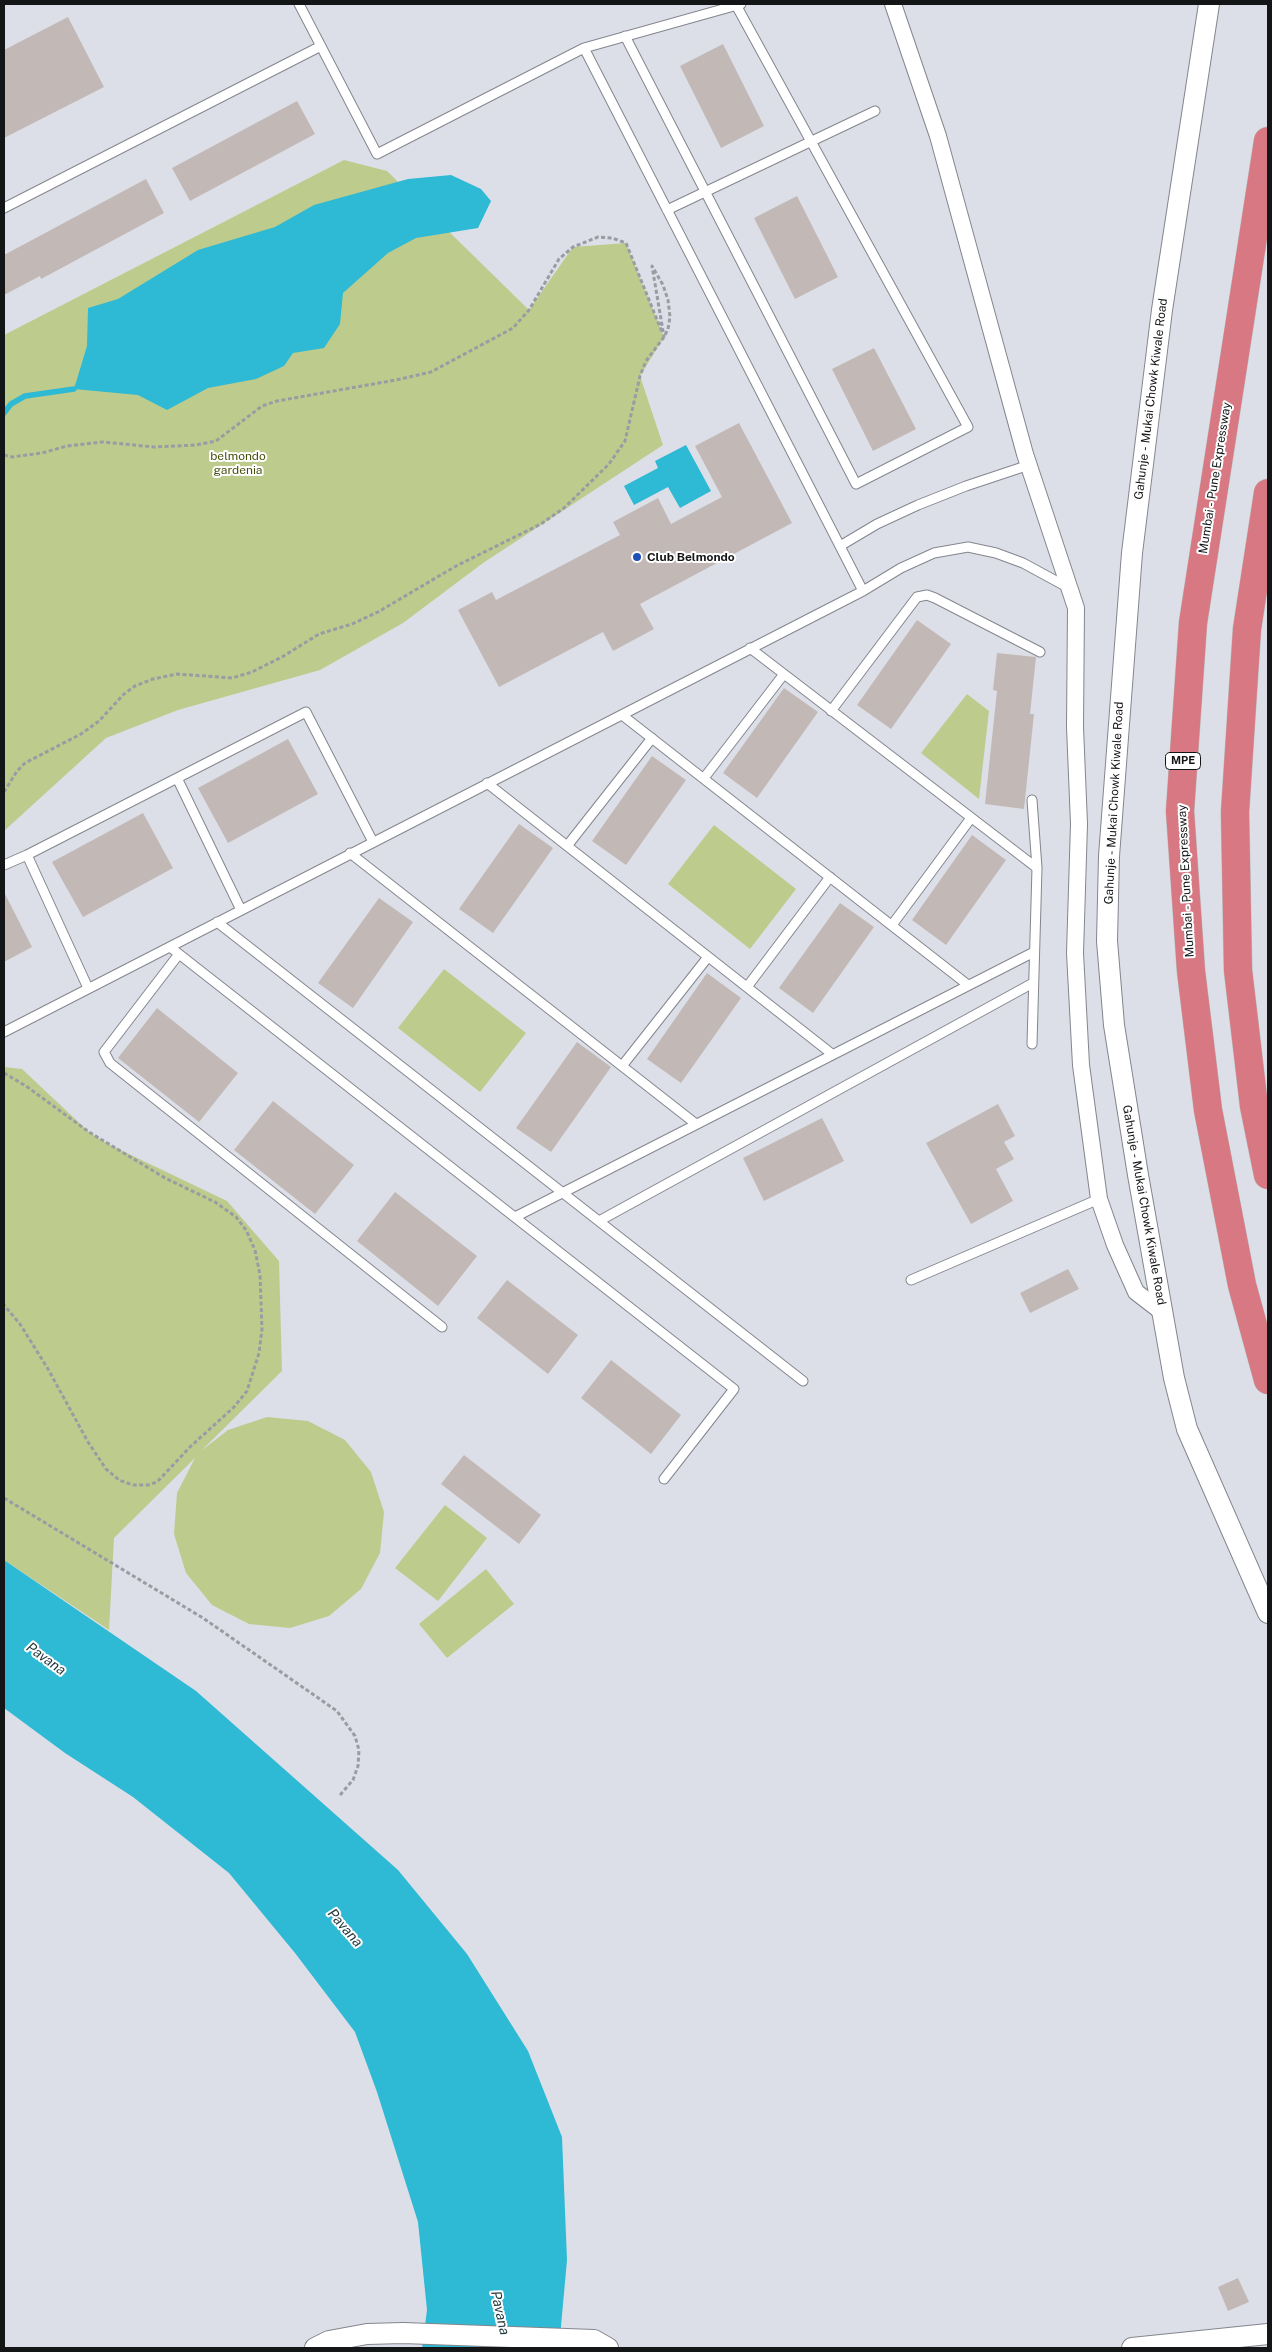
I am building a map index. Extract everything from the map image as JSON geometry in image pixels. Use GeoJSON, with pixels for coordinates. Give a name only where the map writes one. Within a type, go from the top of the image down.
{"type":"FeatureCollection","features":[{"type":"Feature","properties":{"kind":"highway","name":"Mumbai - Pune Expressway"},"geometry":{"type":"LineString","coordinates":[[1268,141],[1193,623],[1180,811],[1191,972],[1208,1110],[1242,1285],[1268,1380]]}},
{"type":"Feature","properties":{"kind":"highway"},"geometry":{"type":"LineString","coordinates":[[1268,493],[1247,629],[1235,812],[1238,970],[1254,1106],[1268,1175]]}},
{"type":"Feature","properties":{"kind":"street"},"geometry":{"type":"LineString","coordinates":[[893,4],[938,136],[1028,466],[1076,608],[1075,727],[1078,824],[1075,953],[1080,1065],[1099,1198],[1115,1245],[1136,1292],[1162,1312]]}},
{"type":"Feature","properties":{"kind":"street","name":"Gahunje - Mukai Chowk Kiwale Road"},"geometry":{"type":"LineString","coordinates":[[1209,4],[1162,310],[1133,543],[1109,856],[1107,941],[1114,1025],[1174,1378],[1187,1429],[1268,1613]]}},
{"type":"Feature","properties":{"kind":"street"},"geometry":{"type":"LineString","coordinates":[[316,2348],[329,2341],[367,2334],[403,2333],[594,2340],[608,2348]]}},
{"type":"Feature","properties":{"kind":"street"},"geometry":{"type":"LineString","coordinates":[[1132,2348],[1268,2334]]}},
{"type":"Feature","properties":{"kind":"lane"},"geometry":{"type":"LineString","coordinates":[[300,4],[377,154],[584,48],[625,36],[739,4],[811,141],[968,427],[856,484],[625,36]]}},
{"type":"Feature","properties":{"kind":"lane"},"geometry":{"type":"LineString","coordinates":[[4,208],[321,46]]}},
{"type":"Feature","properties":{"kind":"lane"},"geometry":{"type":"LineString","coordinates":[[584,48],[863,591]]}},
{"type":"Feature","properties":{"kind":"lane"},"geometry":{"type":"LineString","coordinates":[[667,210],[874,111]]}},
{"type":"Feature","properties":{"kind":"lane"},"geometry":{"type":"LineString","coordinates":[[840,546],[877,524],[918,505],[966,486],[1028,466]]}},
{"type":"Feature","properties":{"kind":"lane"},"geometry":{"type":"LineString","coordinates":[[4,1032],[863,591],[901,568],[934,553],[968,546],[996,553],[1024,563],[1069,588]]}},
{"type":"Feature","properties":{"kind":"lane"},"geometry":{"type":"LineString","coordinates":[[831,711],[917,597],[927,594],[1040,652]]}},
{"type":"Feature","properties":{"kind":"lane"},"geometry":{"type":"LineString","coordinates":[[750,648],[1037,868]]}},
{"type":"Feature","properties":{"kind":"lane"},"geometry":{"type":"LineString","coordinates":[[704,778],[784,674]]}},
{"type":"Feature","properties":{"kind":"lane"},"geometry":{"type":"LineString","coordinates":[[4,865],[306,712],[372,842]]}},
{"type":"Feature","properties":{"kind":"lane"},"geometry":{"type":"LineString","coordinates":[[622,715],[968,985]]}},
{"type":"Feature","properties":{"kind":"lane"},"geometry":{"type":"LineString","coordinates":[[567,846],[652,738]]}},
{"type":"Feature","properties":{"kind":"lane"},"geometry":{"type":"LineString","coordinates":[[177,778],[241,910]]}},
{"type":"Feature","properties":{"kind":"lane"},"geometry":{"type":"LineString","coordinates":[[487,783],[832,1054]]}},
{"type":"Feature","properties":{"kind":"lane"},"geometry":{"type":"LineString","coordinates":[[1032,800],[1037,868],[1032,1044]]}},
{"type":"Feature","properties":{"kind":"lane"},"geometry":{"type":"LineString","coordinates":[[892,925],[971,818]]}},
{"type":"Feature","properties":{"kind":"lane"},"geometry":{"type":"LineString","coordinates":[[350,853],[696,1124]]}},
{"type":"Feature","properties":{"kind":"lane"},"geometry":{"type":"LineString","coordinates":[[27,855],[88,988]]}},
{"type":"Feature","properties":{"kind":"lane"},"geometry":{"type":"LineString","coordinates":[[747,987],[830,877]]}},
{"type":"Feature","properties":{"kind":"lane"},"geometry":{"type":"LineString","coordinates":[[217,922],[803,1381]]}},
{"type":"Feature","properties":{"kind":"lane"},"geometry":{"type":"LineString","coordinates":[[170,947],[734,1389],[664,1479]]}},
{"type":"Feature","properties":{"kind":"lane"},"geometry":{"type":"LineString","coordinates":[[515,1217],[1034,952]]}},
{"type":"Feature","properties":{"kind":"lane"},"geometry":{"type":"LineString","coordinates":[[179,954],[104,1052],[110,1064],[442,1327]]}},
{"type":"Feature","properties":{"kind":"lane"},"geometry":{"type":"LineString","coordinates":[[622,1066],[708,957]]}},
{"type":"Feature","properties":{"kind":"lane"},"geometry":{"type":"LineString","coordinates":[[599,1221],[1033,983]]}},
{"type":"Feature","properties":{"kind":"lane"},"geometry":{"type":"LineString","coordinates":[[911,1280],[1099,1198]]}},
{"type":"Feature","properties":{"kind":"path"},"geometry":{"type":"LineString","coordinates":[[4,455],[12,457],[103,442],[154,447],[196,445],[216,441],[262,406],[277,401],[431,372],[513,328],[529,310],[559,259],[573,247],[598,237],[612,238],[626,243],[664,337]]}},
{"type":"Feature","properties":{"kind":"path"},"geometry":{"type":"LineString","coordinates":[[4,792],[17,770],[25,763],[81,734],[99,721],[135,686],[153,678],[177,674],[232,678],[252,672],[282,657],[319,634],[352,624],[378,612],[456,566],[541,524],[564,508],[619,451],[625,441],[640,376],[646,361],[664,337],[668,329],[670,316],[668,300],[663,285],[652,266],[664,337]]}},
{"type":"Feature","properties":{"kind":"path"},"geometry":{"type":"LineString","coordinates":[[4,1073],[26,1086],[89,1132],[165,1178],[226,1208],[236,1217],[246,1230],[255,1250],[260,1276],[262,1329],[259,1353],[247,1392],[234,1407],[190,1447],[157,1482],[148,1485],[133,1485],[119,1480],[106,1469],[88,1442],[48,1369],[20,1324],[4,1305]]}},
{"type":"Feature","properties":{"kind":"path"},"geometry":{"type":"LineString","coordinates":[[4,1498],[203,1618],[337,1711],[356,1736],[359,1750],[358,1766],[352,1780],[340,1794]]}},
{"type":"Feature","properties":{"kind":"green space","name":"belmondo gardenia"},"geometry":{"type":"Polygon","coordinates":[[[344,160],[387,171],[529,310],[573,247],[626,243],[664,337],[640,376],[663,445],[483,563],[403,623],[320,670],[178,710],[106,738],[4,831],[4,335],[344,160]]]}},
{"type":"Feature","properties":{"kind":"green space"},"geometry":{"type":"Polygon","coordinates":[[[967,694],[989,711],[979,799],[921,753],[967,694]]]}},
{"type":"Feature","properties":{"kind":"green space"},"geometry":{"type":"Polygon","coordinates":[[[714,825],[796,889],[750,949],[668,884],[714,825]]]}},
{"type":"Feature","properties":{"kind":"green space"},"geometry":{"type":"Polygon","coordinates":[[[444,969],[526,1033],[480,1092],[398,1028],[444,969]]]}},
{"type":"Feature","properties":{"kind":"green space"},"geometry":{"type":"Polygon","coordinates":[[[4,1067],[22,1069],[89,1132],[108,1144],[227,1201],[279,1261],[282,1371],[201,1451],[228,1430],[267,1417],[308,1421],[345,1440],[371,1472],[384,1512],[380,1553],[361,1589],[329,1616],[290,1628],[249,1624],[212,1605],[186,1573],[174,1534],[177,1493],[195,1458],[114,1538],[109,1630],[4,1560],[4,1067]]]}},
{"type":"Feature","properties":{"kind":"green space"},"geometry":{"type":"Polygon","coordinates":[[[445,1505],[487,1538],[438,1601],[395,1568],[445,1505]]]}},
{"type":"Feature","properties":{"kind":"green space"},"geometry":{"type":"Polygon","coordinates":[[[486,1569],[514,1604],[447,1658],[419,1624],[486,1569]]]}},
{"type":"Feature","properties":{"kind":"water"},"geometry":{"type":"Polygon","coordinates":[[[451,175],[481,189],[491,201],[478,228],[416,238],[388,253],[343,293],[340,324],[324,348],[293,353],[284,366],[256,379],[208,388],[167,410],[138,395],[74,389],[87,346],[88,308],[118,299],[198,250],[275,227],[314,205],[408,179],[451,175]]]}},
{"type":"Feature","properties":{"kind":"water"},"geometry":{"type":"Polygon","coordinates":[[[686,445],[711,491],[680,508],[668,487],[634,505],[624,486],[658,468],[655,461],[686,445]]]}},
{"type":"Feature","properties":{"kind":"water","name":"Pavana"},"geometry":{"type":"Polygon","coordinates":[[[4,1560],[196,1691],[398,1870],[467,1954],[528,2051],[562,2137],[567,2260],[559,2348],[422,2348],[427,2310],[418,2222],[377,2092],[355,2032],[295,1953],[229,1873],[133,1797],[65,1753],[4,1708],[4,1560]]]}},
{"type":"Feature","properties":{"kind":"building"},"geometry":{"type":"Polygon","coordinates":[[[68,17],[104,87],[4,138],[4,50],[68,17]]]}},
{"type":"Feature","properties":{"kind":"building"},"geometry":{"type":"Polygon","coordinates":[[[723,44],[764,126],[721,148],[680,66],[723,44]]]}},
{"type":"Feature","properties":{"kind":"building"},"geometry":{"type":"Polygon","coordinates":[[[297,101],[315,134],[190,201],[172,168],[297,101]]]}},
{"type":"Feature","properties":{"kind":"building"},"geometry":{"type":"Polygon","coordinates":[[[146,179],[164,213],[41,279],[40,276],[4,295],[4,255],[146,179]]]}},
{"type":"Feature","properties":{"kind":"building"},"geometry":{"type":"Polygon","coordinates":[[[797,196],[838,277],[795,299],[754,218],[797,196]]]}},
{"type":"Feature","properties":{"kind":"building"},"geometry":{"type":"Polygon","coordinates":[[[874,348],[916,429],[873,451],[832,369],[874,348]]]}},
{"type":"Feature","properties":{"kind":"building","name":"Club Belmondo"},"geometry":{"type":"Polygon","coordinates":[[[739,423],[792,523],[640,604],[654,629],[613,651],[603,632],[499,687],[458,610],[492,592],[496,600],[620,535],[613,522],[658,498],[671,524],[722,497],[695,446],[739,423]]]}},
{"type":"Feature","properties":{"kind":"building"},"geometry":{"type":"Polygon","coordinates":[[[917,620],[951,644],[891,729],[857,705],[917,620]]]}},
{"type":"Feature","properties":{"kind":"building"},"geometry":{"type":"Polygon","coordinates":[[[997,653],[1036,657],[1030,714],[1034,714],[1024,809],[985,804],[997,691],[993,690],[997,653]]]}},
{"type":"Feature","properties":{"kind":"building"},"geometry":{"type":"Polygon","coordinates":[[[784,688],[818,712],[757,798],[723,773],[784,688]]]}},
{"type":"Feature","properties":{"kind":"building"},"geometry":{"type":"Polygon","coordinates":[[[288,739],[318,794],[228,843],[198,788],[288,739]]]}},
{"type":"Feature","properties":{"kind":"building"},"geometry":{"type":"Polygon","coordinates":[[[652,756],[686,780],[626,865],[592,841],[652,756]]]}},
{"type":"Feature","properties":{"kind":"building"},"geometry":{"type":"Polygon","coordinates":[[[143,813],[173,868],[83,917],[52,862],[143,813]]]}},
{"type":"Feature","properties":{"kind":"building"},"geometry":{"type":"Polygon","coordinates":[[[519,824],[553,848],[493,933],[459,909],[519,824]]]}},
{"type":"Feature","properties":{"kind":"building"},"geometry":{"type":"Polygon","coordinates":[[[972,835],[1006,860],[946,945],[912,920],[972,835]]]}},
{"type":"Feature","properties":{"kind":"building"},"geometry":{"type":"Polygon","coordinates":[[[4,892],[32,947],[4,962],[4,892]]]}},
{"type":"Feature","properties":{"kind":"building"},"geometry":{"type":"Polygon","coordinates":[[[379,898],[413,922],[353,1008],[318,983],[379,898]]]}},
{"type":"Feature","properties":{"kind":"building"},"geometry":{"type":"Polygon","coordinates":[[[840,903],[874,927],[813,1013],[779,988],[840,903]]]}},
{"type":"Feature","properties":{"kind":"building"},"geometry":{"type":"Polygon","coordinates":[[[707,973],[741,998],[681,1083],[647,1059],[707,973]]]}},
{"type":"Feature","properties":{"kind":"building"},"geometry":{"type":"Polygon","coordinates":[[[157,1008],[238,1073],[199,1122],[118,1058],[157,1008]]]}},
{"type":"Feature","properties":{"kind":"building"},"geometry":{"type":"Polygon","coordinates":[[[577,1042],[611,1067],[551,1152],[516,1128],[577,1042]]]}},
{"type":"Feature","properties":{"kind":"building"},"geometry":{"type":"Polygon","coordinates":[[[273,1101],[354,1165],[315,1214],[234,1150],[273,1101]]]}},
{"type":"Feature","properties":{"kind":"building"},"geometry":{"type":"Polygon","coordinates":[[[998,1104],[1015,1136],[1004,1142],[1014,1159],[996,1169],[1013,1201],[971,1224],[926,1143],[998,1104]]]}},
{"type":"Feature","properties":{"kind":"building"},"geometry":{"type":"Polygon","coordinates":[[[822,1118],[844,1161],[764,1201],[743,1158],[822,1118]]]}},
{"type":"Feature","properties":{"kind":"building"},"geometry":{"type":"Polygon","coordinates":[[[395,1192],[477,1256],[438,1306],[357,1241],[395,1192]]]}},
{"type":"Feature","properties":{"kind":"building"},"geometry":{"type":"Polygon","coordinates":[[[1068,1269],[1079,1289],[1030,1313],[1020,1293],[1068,1269]]]}},
{"type":"Feature","properties":{"kind":"building"},"geometry":{"type":"Polygon","coordinates":[[[507,1280],[578,1335],[548,1374],[477,1318],[507,1280]]]}},
{"type":"Feature","properties":{"kind":"building"},"geometry":{"type":"Polygon","coordinates":[[[611,1360],[681,1415],[651,1454],[581,1398],[611,1360]]]}},
{"type":"Feature","properties":{"kind":"building"},"geometry":{"type":"Polygon","coordinates":[[[464,1455],[541,1515],[519,1544],[441,1484],[464,1455]]]}},
{"type":"Feature","properties":{"kind":"building"},"geometry":{"type":"Polygon","coordinates":[[[1238,2278],[1249,2302],[1228,2311],[1218,2287],[1238,2278]]]}},
{"type":"Feature","properties":{"kind":"waterway"},"geometry":{"type":"LineString","coordinates":[[4,413],[11,404],[25,396],[74,389]]}},
{"type":"Feature","properties":{"kind":"place","name":"Club Belmondo"},"geometry":{"type":"Point","coordinates":[637,557]}}]}
